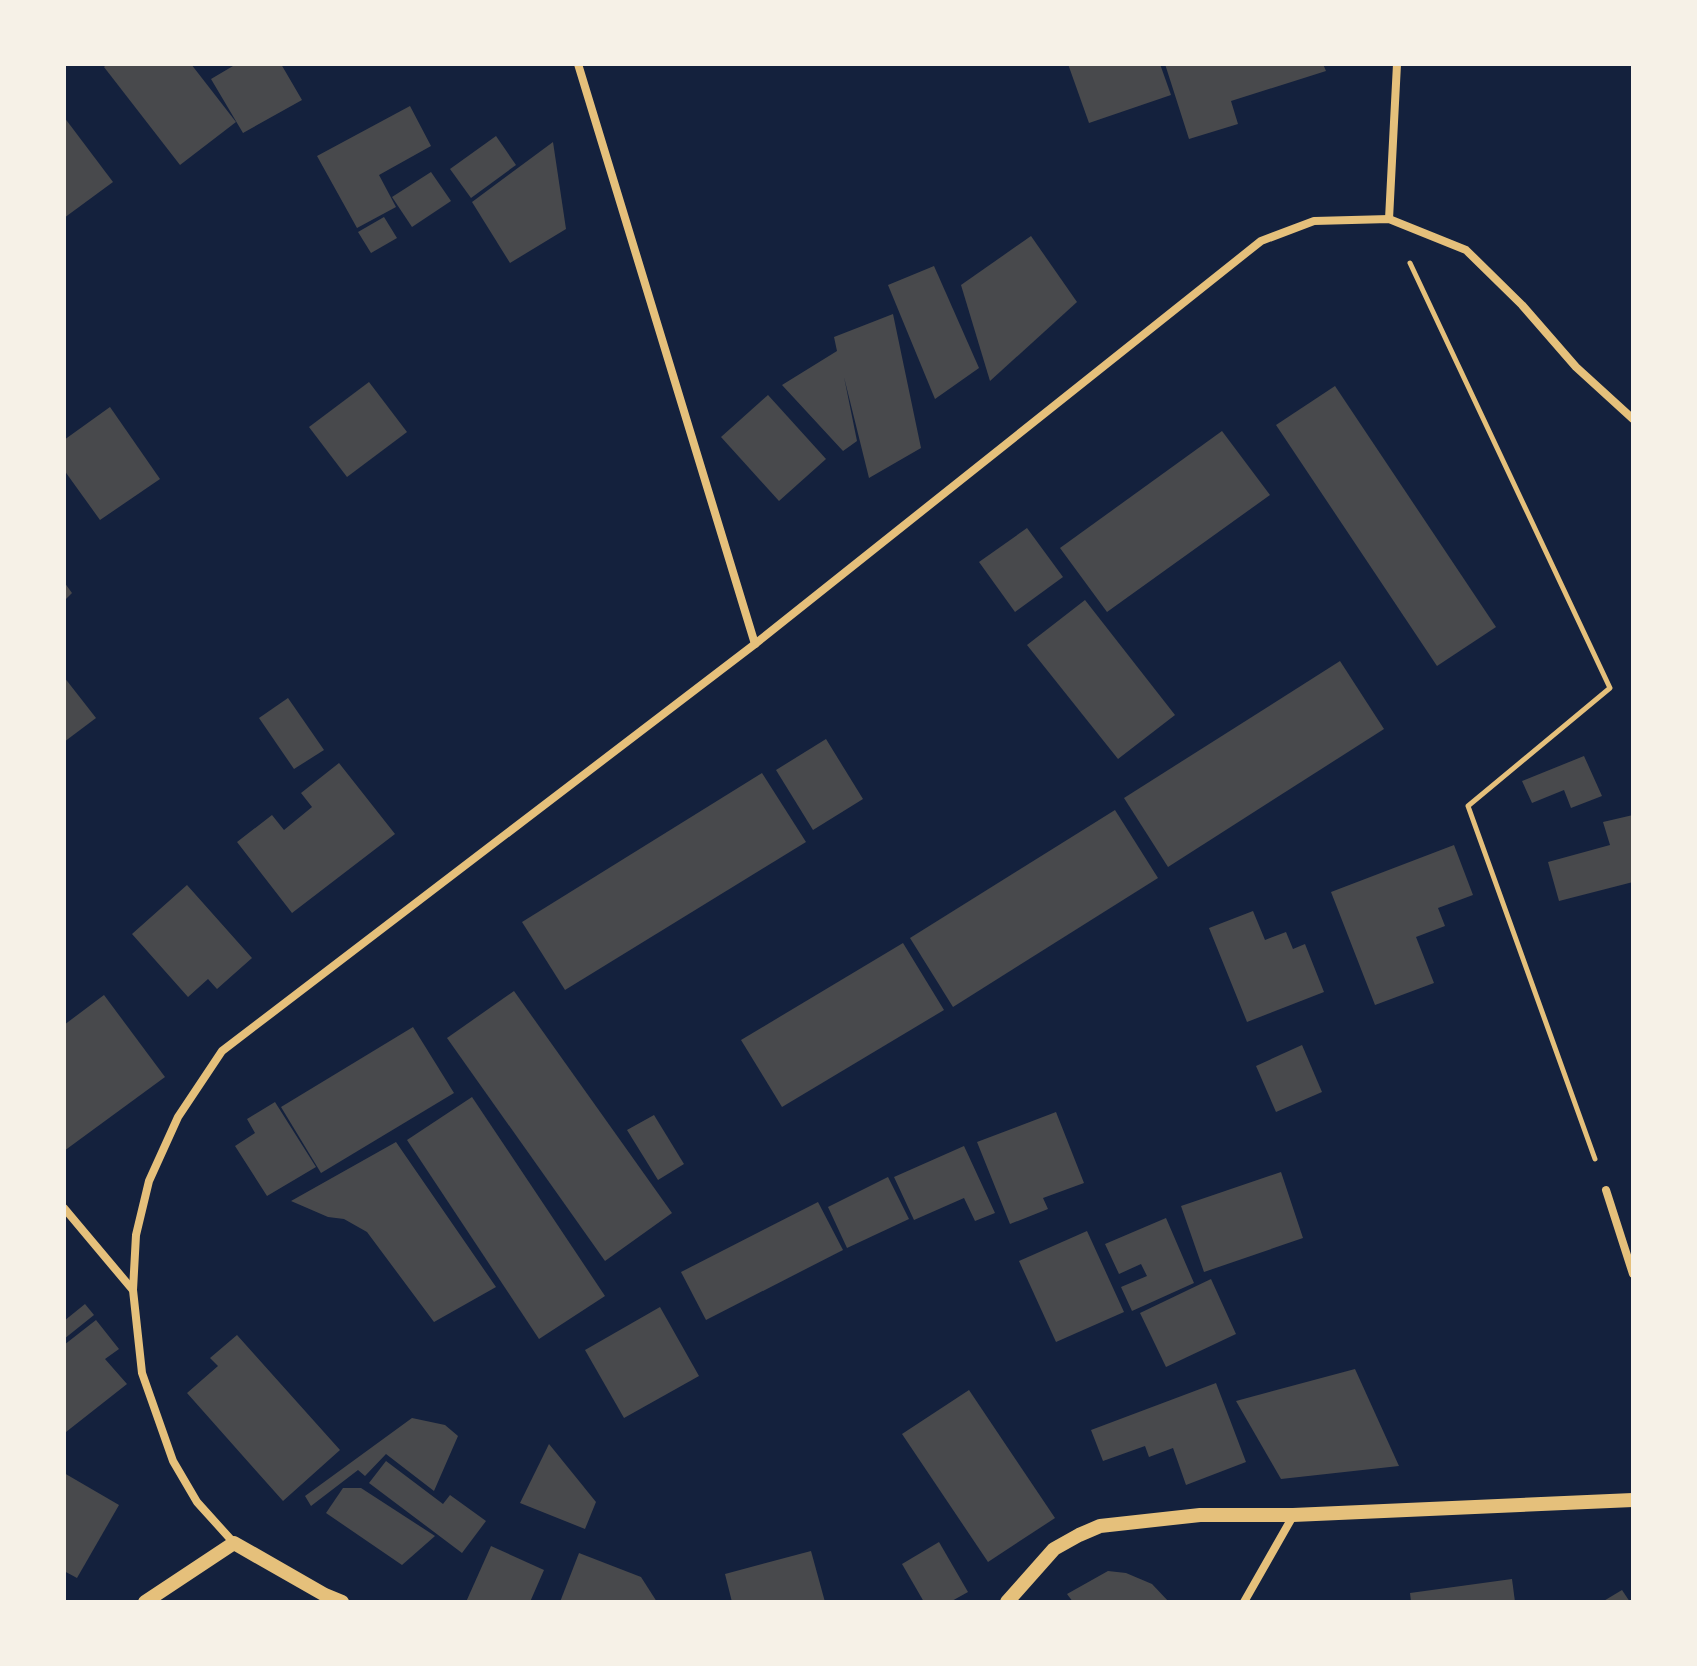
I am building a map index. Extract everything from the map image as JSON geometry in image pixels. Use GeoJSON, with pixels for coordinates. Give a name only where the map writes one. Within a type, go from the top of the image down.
{"type":"FeatureCollection","features":[{"type":"Feature","properties":{"kind":"street"},"geometry":{"type":"LineString","coordinates":[[578,64],[755,644]]}},
{"type":"Feature","properties":{"kind":"street"},"geometry":{"type":"LineString","coordinates":[[1389,219],[1397,64]]}},
{"type":"Feature","properties":{"kind":"street"},"geometry":{"type":"LineString","coordinates":[[342,1602],[234,1543],[197,1502],[173,1461],[142,1373],[133,1290],[136,1235],[149,1181],[178,1117],[222,1051],[755,644],[1261,241],[1314,221],[1389,219],[1466,250],[1522,305],[1576,367],[1633,419]]}},
{"type":"Feature","properties":{"kind":"street"},"geometry":{"type":"LineString","coordinates":[[1606,1190],[1633,1274]]}},
{"type":"Feature","properties":{"kind":"street"},"geometry":{"type":"LineString","coordinates":[[64,1208],[133,1290]]}},
{"type":"Feature","properties":{"kind":"street"},"geometry":{"type":"LineString","coordinates":[[1007,1602],[1054,1549],[1100,1526],[1200,1515],[1293,1515],[1633,1500]]}},
{"type":"Feature","properties":{"kind":"street"},"geometry":{"type":"LineString","coordinates":[[1244,1602],[1293,1515]]}},
{"type":"Feature","properties":{"kind":"street"},"geometry":{"type":"LineString","coordinates":[[145,1602],[234,1543]]}},
{"type":"Feature","properties":{"kind":"path"},"geometry":{"type":"LineString","coordinates":[[1389,219],[1610,688],[1468,806],[1606,1190]]}},
{"type":"Feature","properties":{"kind":"building"},"geometry":{"type":"Polygon","coordinates":[[[107,64],[191,64],[236,122],[180,165],[104,67],[107,64]]]}},
{"type":"Feature","properties":{"kind":"building"},"geometry":{"type":"Polygon","coordinates":[[[232,64],[281,64],[302,100],[243,133],[211,79],[232,64]]]}},
{"type":"Feature","properties":{"kind":"building"},"geometry":{"type":"Polygon","coordinates":[[[1068,64],[1160,64],[1171,95],[1089,123],[1068,64]]]}},
{"type":"Feature","properties":{"kind":"building"},"geometry":{"type":"Polygon","coordinates":[[[1165,64],[1323,64],[1326,71],[1231,101],[1238,124],[1189,139],[1165,64]]]}},
{"type":"Feature","properties":{"kind":"building"},"geometry":{"type":"Polygon","coordinates":[[[410,106],[431,146],[379,175],[396,207],[357,228],[317,156],[410,106]]]}},
{"type":"Feature","properties":{"kind":"building"},"geometry":{"type":"Polygon","coordinates":[[[64,117],[113,182],[64,218],[64,117]]]}},
{"type":"Feature","properties":{"kind":"building"},"geometry":{"type":"Polygon","coordinates":[[[496,136],[516,165],[471,198],[450,169],[496,136]]]}},
{"type":"Feature","properties":{"kind":"building"},"geometry":{"type":"Polygon","coordinates":[[[553,142],[566,229],[510,263],[472,202],[553,142]]]}},
{"type":"Feature","properties":{"kind":"building"},"geometry":{"type":"Polygon","coordinates":[[[431,172],[451,201],[412,227],[392,197],[431,172]]]}},
{"type":"Feature","properties":{"kind":"building"},"geometry":{"type":"Polygon","coordinates":[[[384,217],[397,238],[371,253],[358,232],[384,217]]]}},
{"type":"Feature","properties":{"kind":"building"},"geometry":{"type":"Polygon","coordinates":[[[1031,236],[1077,302],[990,381],[961,285],[1031,236]]]}},
{"type":"Feature","properties":{"kind":"building"},"geometry":{"type":"Polygon","coordinates":[[[934,266],[979,368],[935,399],[888,285],[934,266]]]}},
{"type":"Feature","properties":{"kind":"building"},"geometry":{"type":"Polygon","coordinates":[[[893,314],[921,448],[869,478],[844,377],[857,441],[843,451],[782,385],[837,351],[834,337],[893,314]]]}},
{"type":"Feature","properties":{"kind":"building"},"geometry":{"type":"Polygon","coordinates":[[[369,382],[407,432],[347,477],[309,427],[369,382]]]}},
{"type":"Feature","properties":{"kind":"building"},"geometry":{"type":"Polygon","coordinates":[[[1335,386],[1496,627],[1437,666],[1276,425],[1335,386]]]}},
{"type":"Feature","properties":{"kind":"building"},"geometry":{"type":"Polygon","coordinates":[[[768,395],[826,459],[779,501],[721,437],[768,395]]]}},
{"type":"Feature","properties":{"kind":"building"},"geometry":{"type":"Polygon","coordinates":[[[110,407],[160,479],[100,520],[64,470],[64,440],[110,407]]]}},
{"type":"Feature","properties":{"kind":"building"},"geometry":{"type":"Polygon","coordinates":[[[1222,431],[1270,495],[1107,612],[1060,548],[1222,431]]]}},
{"type":"Feature","properties":{"kind":"building"},"geometry":{"type":"Polygon","coordinates":[[[1027,528],[1063,577],[1015,612],[979,562],[1027,528]]]}},
{"type":"Feature","properties":{"kind":"building"},"geometry":{"type":"Polygon","coordinates":[[[64,582],[72,593],[64,601],[64,582]]]}},
{"type":"Feature","properties":{"kind":"building"},"geometry":{"type":"Polygon","coordinates":[[[1085,600],[1175,715],[1118,759],[1027,645],[1085,600]]]}},
{"type":"Feature","properties":{"kind":"building"},"geometry":{"type":"Polygon","coordinates":[[[1340,661],[1384,729],[1168,867],[1124,798],[1340,661]]]}},
{"type":"Feature","properties":{"kind":"building"},"geometry":{"type":"Polygon","coordinates":[[[64,677],[96,718],[64,742],[64,677]]]}},
{"type":"Feature","properties":{"kind":"building"},"geometry":{"type":"Polygon","coordinates":[[[288,698],[324,750],[294,769],[259,718],[288,698]]]}},
{"type":"Feature","properties":{"kind":"building"},"geometry":{"type":"Polygon","coordinates":[[[826,739],[863,799],[813,830],[776,770],[826,739]]]}},
{"type":"Feature","properties":{"kind":"building"},"geometry":{"type":"Polygon","coordinates":[[[1584,756],[1602,796],[1571,808],[1564,790],[1532,803],[1522,781],[1584,756]]]}},
{"type":"Feature","properties":{"kind":"building"},"geometry":{"type":"Polygon","coordinates":[[[339,763],[395,834],[292,913],[237,842],[272,815],[284,830],[312,807],[301,793],[339,763]]]}},
{"type":"Feature","properties":{"kind":"building"},"geometry":{"type":"Polygon","coordinates":[[[762,773],[806,842],[565,990],[522,922],[762,773]]]}},
{"type":"Feature","properties":{"kind":"building"},"geometry":{"type":"Polygon","coordinates":[[[1115,810],[1158,878],[953,1007],[910,938],[1115,810]]]}},
{"type":"Feature","properties":{"kind":"building"},"geometry":{"type":"Polygon","coordinates":[[[1633,815],[1633,882],[1559,901],[1548,862],[1610,845],[1603,822],[1633,815]]]}},
{"type":"Feature","properties":{"kind":"building"},"geometry":{"type":"Polygon","coordinates":[[[1454,845],[1473,895],[1438,908],[1445,926],[1416,937],[1434,983],[1375,1005],[1331,892],[1454,845]]]}},
{"type":"Feature","properties":{"kind":"building"},"geometry":{"type":"Polygon","coordinates":[[[187,885],[252,958],[217,989],[208,979],[188,997],[132,934],[187,885]]]}},
{"type":"Feature","properties":{"kind":"building"},"geometry":{"type":"Polygon","coordinates":[[[1253,911],[1265,940],[1286,932],[1293,949],[1305,944],[1324,992],[1247,1022],[1209,928],[1253,911]]]}},
{"type":"Feature","properties":{"kind":"building"},"geometry":{"type":"Polygon","coordinates":[[[903,943],[944,1010],[782,1107],[741,1040],[903,943]]]}},
{"type":"Feature","properties":{"kind":"building"},"geometry":{"type":"Polygon","coordinates":[[[514,991],[672,1213],[605,1261],[447,1038],[514,991]]]}},
{"type":"Feature","properties":{"kind":"building"},"geometry":{"type":"Polygon","coordinates":[[[104,995],[165,1077],[64,1151],[64,1025],[104,995]]]}},
{"type":"Feature","properties":{"kind":"building"},"geometry":{"type":"Polygon","coordinates":[[[413,1027],[454,1093],[321,1173],[281,1107],[413,1027]]]}},
{"type":"Feature","properties":{"kind":"building"},"geometry":{"type":"Polygon","coordinates":[[[1302,1045],[1322,1092],[1276,1112],[1256,1066],[1302,1045]]]}},
{"type":"Feature","properties":{"kind":"building"},"geometry":{"type":"Polygon","coordinates":[[[472,1097],[605,1296],[539,1339],[407,1140],[472,1097]]]}},
{"type":"Feature","properties":{"kind":"building"},"geometry":{"type":"Polygon","coordinates":[[[275,1102],[316,1167],[267,1196],[235,1146],[255,1133],[247,1119],[275,1102]]]}},
{"type":"Feature","properties":{"kind":"building"},"geometry":{"type":"Polygon","coordinates":[[[1056,1112],[1084,1183],[1043,1198],[1048,1209],[1010,1224],[977,1142],[1056,1112]]]}},
{"type":"Feature","properties":{"kind":"building"},"geometry":{"type":"Polygon","coordinates":[[[654,1115],[684,1164],[658,1180],[627,1130],[654,1115]]]}},
{"type":"Feature","properties":{"kind":"building"},"geometry":{"type":"Polygon","coordinates":[[[396,1142],[496,1287],[434,1322],[367,1232],[344,1219],[328,1217],[291,1201],[396,1142]]]}},
{"type":"Feature","properties":{"kind":"building"},"geometry":{"type":"Polygon","coordinates":[[[964,1146],[995,1213],[975,1221],[964,1198],[914,1220],[894,1177],[964,1146]]]}},
{"type":"Feature","properties":{"kind":"building"},"geometry":{"type":"Polygon","coordinates":[[[1281,1172],[1303,1238],[1204,1272],[1181,1206],[1281,1172]]]}},
{"type":"Feature","properties":{"kind":"building"},"geometry":{"type":"Polygon","coordinates":[[[888,1177],[909,1219],[847,1248],[828,1207],[888,1177]]]}},
{"type":"Feature","properties":{"kind":"building"},"geometry":{"type":"Polygon","coordinates":[[[818,1202],[843,1250],[706,1320],[681,1272],[818,1202]]]}},
{"type":"Feature","properties":{"kind":"building"},"geometry":{"type":"Polygon","coordinates":[[[1166,1218],[1194,1283],[1132,1311],[1121,1287],[1147,1276],[1141,1264],[1119,1274],[1105,1244],[1166,1218]]]}},
{"type":"Feature","properties":{"kind":"building"},"geometry":{"type":"Polygon","coordinates":[[[1087,1231],[1124,1312],[1056,1342],[1019,1261],[1087,1231]]]}},
{"type":"Feature","properties":{"kind":"building"},"geometry":{"type":"Polygon","coordinates":[[[1211,1279],[1236,1334],[1166,1367],[1140,1313],[1211,1279]]]}},
{"type":"Feature","properties":{"kind":"building"},"geometry":{"type":"Polygon","coordinates":[[[85,1304],[94,1315],[64,1339],[64,1321],[85,1304]]]}},
{"type":"Feature","properties":{"kind":"building"},"geometry":{"type":"Polygon","coordinates":[[[660,1307],[699,1376],[624,1418],[585,1350],[660,1307]]]}},
{"type":"Feature","properties":{"kind":"building"},"geometry":{"type":"Polygon","coordinates":[[[96,1320],[119,1349],[105,1359],[127,1384],[66,1432],[64,1345],[96,1320]]]}},
{"type":"Feature","properties":{"kind":"building"},"geometry":{"type":"Polygon","coordinates":[[[237,1335],[340,1450],[283,1501],[187,1393],[218,1366],[210,1358],[237,1335]]]}},
{"type":"Feature","properties":{"kind":"building"},"geometry":{"type":"Polygon","coordinates":[[[1355,1369],[1399,1466],[1281,1479],[1236,1401],[1355,1369]]]}},
{"type":"Feature","properties":{"kind":"building"},"geometry":{"type":"Polygon","coordinates":[[[1216,1383],[1246,1462],[1186,1485],[1173,1448],[1149,1457],[1145,1446],[1103,1461],[1091,1430],[1216,1383]]]}},
{"type":"Feature","properties":{"kind":"building"},"geometry":{"type":"Polygon","coordinates":[[[969,1390],[1055,1518],[988,1562],[902,1434],[969,1390]]]}},
{"type":"Feature","properties":{"kind":"building"},"geometry":{"type":"Polygon","coordinates":[[[412,1418],[445,1425],[458,1436],[434,1491],[386,1454],[365,1476],[358,1470],[311,1506],[305,1496],[412,1418]]]}},
{"type":"Feature","properties":{"kind":"building"},"geometry":{"type":"Polygon","coordinates":[[[549,1444],[596,1502],[585,1529],[520,1503],[549,1444]]]}},
{"type":"Feature","properties":{"kind":"building"},"geometry":{"type":"Polygon","coordinates":[[[386,1461],[443,1504],[450,1495],[486,1521],[462,1553],[369,1483],[386,1461]]]}},
{"type":"Feature","properties":{"kind":"building"},"geometry":{"type":"Polygon","coordinates":[[[64,1473],[119,1505],[77,1578],[64,1571],[64,1473]]]}},
{"type":"Feature","properties":{"kind":"building"},"geometry":{"type":"Polygon","coordinates":[[[343,1488],[361,1488],[435,1536],[402,1565],[326,1513],[343,1488]]]}},
{"type":"Feature","properties":{"kind":"building"},"geometry":{"type":"Polygon","coordinates":[[[939,1542],[968,1592],[950,1602],[924,1602],[902,1564],[939,1542]]]}},
{"type":"Feature","properties":{"kind":"building"},"geometry":{"type":"Polygon","coordinates":[[[491,1546],[544,1570],[530,1602],[466,1602],[491,1546]]]}},
{"type":"Feature","properties":{"kind":"building"},"geometry":{"type":"Polygon","coordinates":[[[811,1551],[825,1602],[732,1602],[725,1574],[811,1551]]]}},
{"type":"Feature","properties":{"kind":"building"},"geometry":{"type":"Polygon","coordinates":[[[579,1553],[641,1577],[657,1602],[560,1602],[579,1553]]]}},
{"type":"Feature","properties":{"kind":"building"},"geometry":{"type":"Polygon","coordinates":[[[1108,1571],[1126,1573],[1152,1584],[1169,1602],[1073,1602],[1067,1594],[1108,1571]]]}},
{"type":"Feature","properties":{"kind":"building"},"geometry":{"type":"Polygon","coordinates":[[[1512,1579],[1515,1602],[1411,1602],[1410,1593],[1512,1579]]]}},
{"type":"Feature","properties":{"kind":"building"},"geometry":{"type":"Polygon","coordinates":[[[1622,1590],[1630,1602],[1602,1602],[1622,1590]]]}}]}
